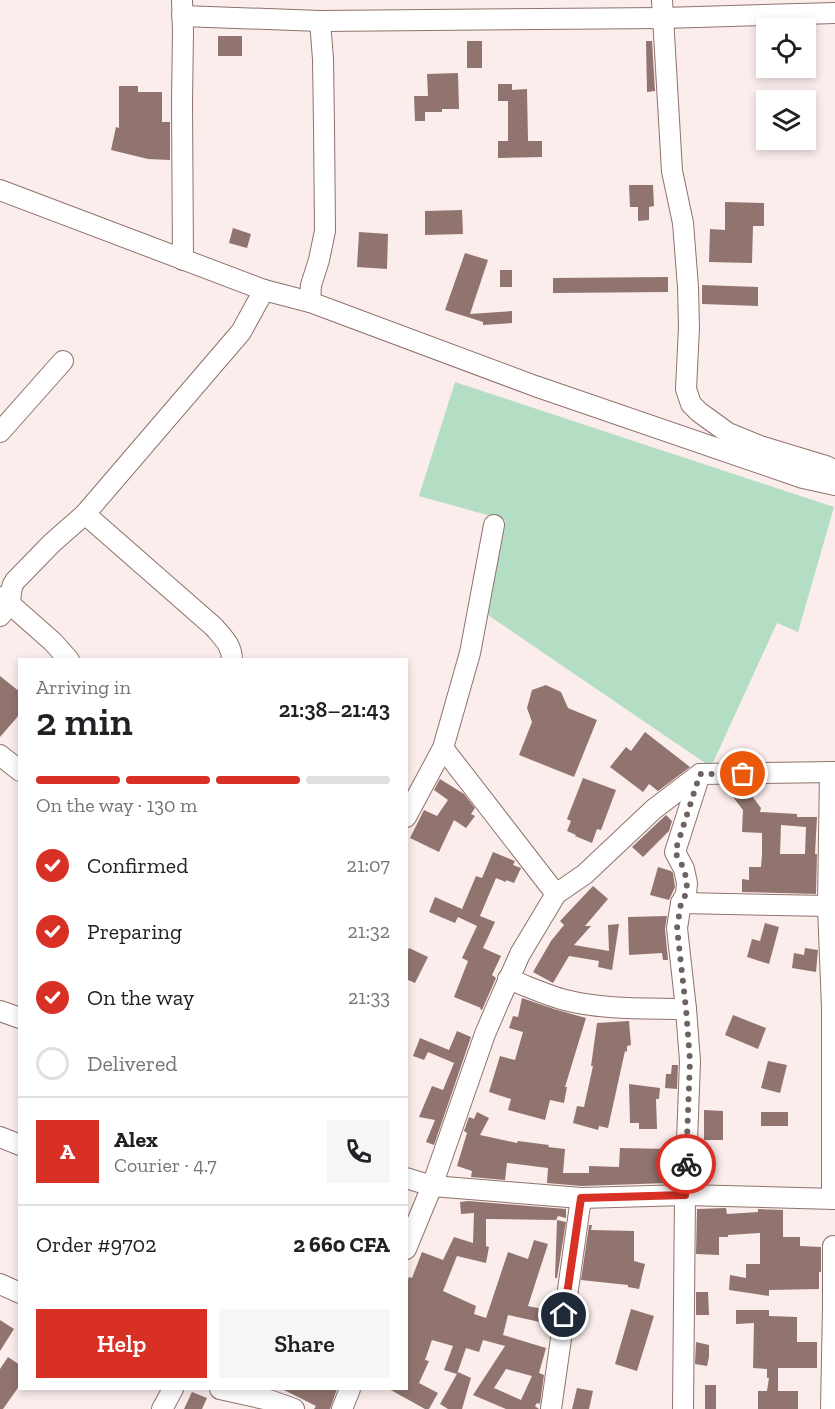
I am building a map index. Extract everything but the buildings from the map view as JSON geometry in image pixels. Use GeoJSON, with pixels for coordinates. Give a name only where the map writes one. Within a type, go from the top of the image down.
{"type":"FeatureCollection","features":[{"type":"Feature","properties":{"kind":"street"},"geometry":{"type":"LineString","coordinates":[[183,260],[182,8],[320,21],[662,9],[835,13]]}},
{"type":"Feature","properties":{"kind":"street"},"geometry":{"type":"LineString","coordinates":[[662,9],[672,171],[682,224],[688,287],[686,389],[691,404],[728,433],[760,446],[826,466],[835,474]]}},
{"type":"Feature","properties":{"kind":"street"},"geometry":{"type":"LineString","coordinates":[[310,302],[311,285],[325,231],[324,103],[320,21]]}},
{"type":"Feature","properties":{"kind":"street"},"geometry":{"type":"LineString","coordinates":[[0,190],[264,290],[310,302],[547,390],[803,478],[835,485]]}},
{"type":"Feature","properties":{"kind":"street"},"geometry":{"type":"LineString","coordinates":[[67,658],[52,642],[3,605],[12,586],[52,543],[85,514],[242,332],[264,290]]}},
{"type":"Feature","properties":{"kind":"street"},"geometry":{"type":"LineString","coordinates":[[0,432],[63,362]]}},
{"type":"Feature","properties":{"kind":"street"},"geometry":{"type":"LineString","coordinates":[[85,514],[214,627],[229,644],[232,658]]}},
{"type":"Feature","properties":{"kind":"street"},"geometry":{"type":"LineString","coordinates":[[408,813],[444,748],[470,652],[494,525]]}},
{"type":"Feature","properties":{"kind":"street"},"geometry":{"type":"LineString","coordinates":[[444,748],[556,894]]}},
{"type":"Feature","properties":{"kind":"street"},"geometry":{"type":"LineString","coordinates":[[0,755],[18,769]]}},
{"type":"Feature","properties":{"kind":"street"},"geometry":{"type":"LineString","coordinates":[[408,1180],[432,1186],[581,1198],[685,1195],[834,1199],[834,1008],[828,906],[832,772],[700,774],[654,809],[585,874],[556,894],[520,954],[485,1034],[432,1186],[408,1244]]}},
{"type":"Feature","properties":{"kind":"street"},"geometry":{"type":"LineString","coordinates":[[683,1409],[685,1195],[690,1061],[677,928],[687,883],[684,869],[675,852],[700,774]]}},
{"type":"Feature","properties":{"kind":"street"},"geometry":{"type":"LineString","coordinates":[[681,903],[828,906]]}},
{"type":"Feature","properties":{"kind":"street"},"geometry":{"type":"LineString","coordinates":[[508,980],[564,1000],[613,1006],[686,1009]]}},
{"type":"Feature","properties":{"kind":"street"},"geometry":{"type":"LineString","coordinates":[[0,1011],[18,1017]]}},
{"type":"Feature","properties":{"kind":"street"},"geometry":{"type":"LineString","coordinates":[[0,1137],[18,1144]]}},
{"type":"Feature","properties":{"kind":"street"},"geometry":{"type":"LineString","coordinates":[[551,1409],[581,1198]]}},
{"type":"Feature","properties":{"kind":"street"},"geometry":{"type":"LineString","coordinates":[[831,1409],[833,1246]]}},
{"type":"Feature","properties":{"kind":"street"},"geometry":{"type":"LineString","coordinates":[[0,1284],[18,1292]]}},
{"type":"Feature","properties":{"kind":"street"},"geometry":{"type":"LineString","coordinates":[[162,1409],[172,1390]]}},
{"type":"Feature","properties":{"kind":"street"},"geometry":{"type":"LineString","coordinates":[[224,1390],[269,1400],[294,1409]]}},
{"type":"Feature","properties":{"kind":"street"},"geometry":{"type":"LineString","coordinates":[[342,1409],[350,1390]]}},
{"type":"Feature","properties":{"kind":"green space"},"geometry":{"type":"Polygon","coordinates":[[[455,382],[834,507],[798,632],[777,623],[711,767],[488,615],[505,520],[419,496],[455,382]]]}},
{"type":"Feature","properties":{"kind":"way so far"},"geometry":{"type":"LineString","coordinates":[[686,1164],[690,1061],[677,928],[687,883],[684,869],[675,852],[700,774],[743,774]]}},
{"type":"Feature","properties":{"kind":"route"},"geometry":{"type":"LineString","coordinates":[[564,1315],[581,1198],[685,1195],[686,1164]]}}]}
